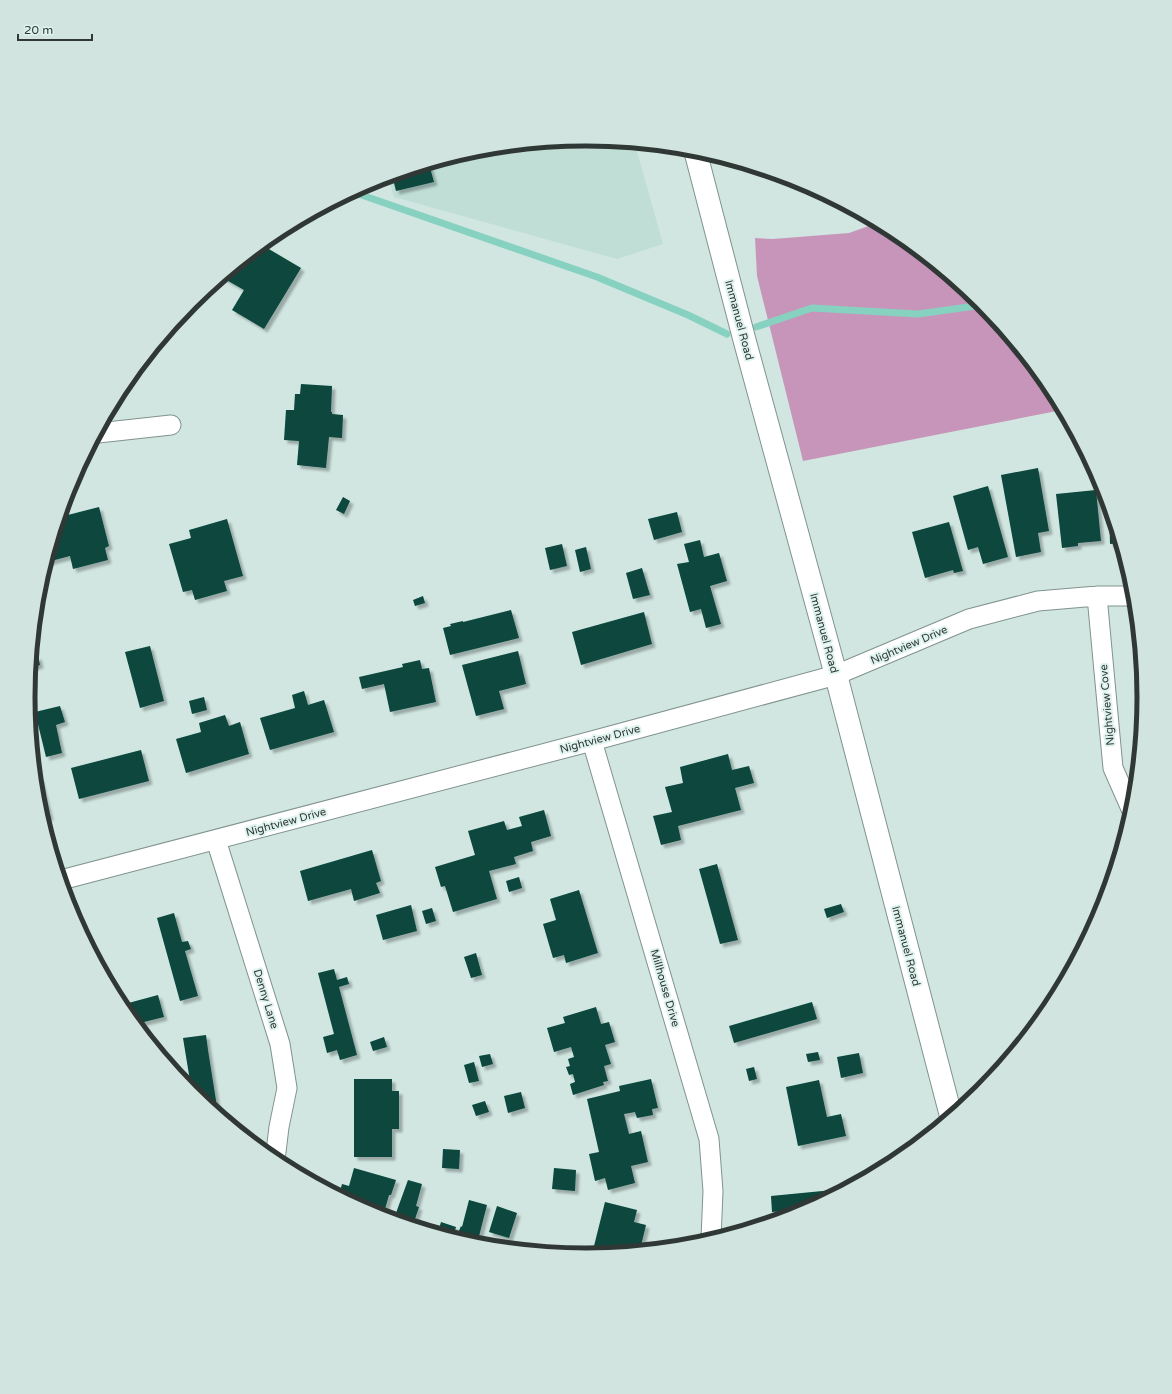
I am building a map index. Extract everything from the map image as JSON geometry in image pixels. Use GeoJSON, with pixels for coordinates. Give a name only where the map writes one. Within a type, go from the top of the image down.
{"type":"FeatureCollection","features":[{"type":"Feature","properties":{"kind":"street","name":"Immanuel Road"},"geometry":{"type":"LineString","coordinates":[[697,158],[744,342],[836,675],[950,1110]]}},
{"type":"Feature","properties":{"kind":"street"},"geometry":{"type":"LineString","coordinates":[[103,432],[171,425]]}},
{"type":"Feature","properties":{"kind":"street","name":"Nightview Drive"},"geometry":{"type":"LineString","coordinates":[[66,879],[592,741],[836,675],[970,619],[1038,601],[1097,596],[1127,596]]}},
{"type":"Feature","properties":{"kind":"street","name":"Nightview Cove"},"geometry":{"type":"LineString","coordinates":[[1097,596],[1113,768],[1127,800]]}},
{"type":"Feature","properties":{"kind":"street","name":"Millhouse Drive"},"geometry":{"type":"LineString","coordinates":[[592,741],[709,1139],[713,1191],[711,1233]]}},
{"type":"Feature","properties":{"kind":"street","name":"Denny Lane"},"geometry":{"type":"LineString","coordinates":[[216,840],[280,1044],[287,1088],[276,1152]]}},
{"type":"Feature","properties":{"kind":"shaded area"},"geometry":{"type":"Polygon","coordinates":[[[586,146],[636,149],[663,244],[617,259],[394,197],[390,182],[443,165],[479,157],[550,147],[586,146]]]}},
{"type":"Feature","properties":{"kind":"shaded area"},"geometry":{"type":"Polygon","coordinates":[[[870,225],[921,260],[949,283],[976,307],[1000,334],[1023,362],[1056,411],[803,461],[757,276],[755,238],[773,239],[849,233],[870,225]]]}},
{"type":"Feature","properties":{"kind":"building"},"geometry":{"type":"Polygon","coordinates":[[[430,169],[434,182],[396,191],[393,181],[430,169]]]}},
{"type":"Feature","properties":{"kind":"building"},"geometry":{"type":"Polygon","coordinates":[[[267,248],[301,268],[264,329],[232,310],[244,290],[227,280],[267,248]]]}},
{"type":"Feature","properties":{"kind":"building"},"geometry":{"type":"Polygon","coordinates":[[[301,384],[332,386],[331,412],[332,414],[343,415],[342,438],[329,437],[326,468],[297,465],[299,441],[284,440],[286,410],[294,410],[295,394],[300,394],[301,384]]]}},
{"type":"Feature","properties":{"kind":"building"},"geometry":{"type":"Polygon","coordinates":[[[1038,468],[1049,531],[1038,533],[1041,552],[1016,557],[1001,475],[1038,468]]]}},
{"type":"Feature","properties":{"kind":"building"},"geometry":{"type":"Polygon","coordinates":[[[988,486],[1008,557],[983,564],[978,547],[968,550],[953,496],[988,486]]]}},
{"type":"Feature","properties":{"kind":"building"},"geometry":{"type":"Polygon","coordinates":[[[1096,490],[1101,541],[1078,543],[1078,546],[1062,548],[1056,494],[1096,490]]]}},
{"type":"Feature","properties":{"kind":"building"},"geometry":{"type":"Polygon","coordinates":[[[343,497],[350,501],[344,514],[336,510],[343,497]]]}},
{"type":"Feature","properties":{"kind":"building"},"geometry":{"type":"Polygon","coordinates":[[[99,507],[109,546],[105,548],[108,560],[73,569],[70,556],[53,561],[66,516],[99,507]]]}},
{"type":"Feature","properties":{"kind":"building"},"geometry":{"type":"Polygon","coordinates":[[[677,512],[682,532],[654,540],[648,519],[677,512]]]}},
{"type":"Feature","properties":{"kind":"building"},"geometry":{"type":"Polygon","coordinates":[[[227,519],[243,576],[224,581],[227,591],[195,600],[192,590],[183,592],[169,544],[191,538],[189,530],[227,519]]]}},
{"type":"Feature","properties":{"kind":"building"},"geometry":{"type":"Polygon","coordinates":[[[949,522],[963,571],[954,573],[953,570],[925,578],[912,532],[949,522]]]}},
{"type":"Feature","properties":{"kind":"building"},"geometry":{"type":"Polygon","coordinates":[[[1109,525],[1115,544],[1110,544],[1109,525]]]}},
{"type":"Feature","properties":{"kind":"building"},"geometry":{"type":"Polygon","coordinates":[[[700,540],[704,557],[719,553],[727,581],[710,586],[721,624],[706,628],[701,609],[690,612],[677,564],[689,562],[684,544],[700,540]]]}},
{"type":"Feature","properties":{"kind":"building"},"geometry":{"type":"Polygon","coordinates":[[[562,544],[567,566],[550,570],[545,548],[562,544]]]}},
{"type":"Feature","properties":{"kind":"building"},"geometry":{"type":"Polygon","coordinates":[[[586,547],[591,569],[580,572],[575,550],[586,547]]]}},
{"type":"Feature","properties":{"kind":"building"},"geometry":{"type":"Polygon","coordinates":[[[642,568],[650,595],[633,599],[626,573],[642,568]]]}},
{"type":"Feature","properties":{"kind":"building"},"geometry":{"type":"Polygon","coordinates":[[[423,596],[425,603],[415,606],[413,600],[423,596]]]}},
{"type":"Feature","properties":{"kind":"building"},"geometry":{"type":"Polygon","coordinates":[[[511,610],[519,638],[450,655],[443,628],[451,626],[450,624],[511,610]]]}},
{"type":"Feature","properties":{"kind":"building"},"geometry":{"type":"Polygon","coordinates":[[[644,612],[652,644],[581,665],[572,632],[644,612]]]}},
{"type":"Feature","properties":{"kind":"building"},"geometry":{"type":"Polygon","coordinates":[[[150,646],[164,701],[140,708],[125,652],[150,646]]]}},
{"type":"Feature","properties":{"kind":"building"},"geometry":{"type":"Polygon","coordinates":[[[518,651],[526,684],[499,691],[504,709],[476,716],[462,665],[518,651]]]}},
{"type":"Feature","properties":{"kind":"building"},"geometry":{"type":"Polygon","coordinates":[[[36,656],[38,656],[40,665],[36,666],[36,661],[36,656]]]}},
{"type":"Feature","properties":{"kind":"building"},"geometry":{"type":"Polygon","coordinates":[[[420,660],[422,669],[429,668],[436,702],[390,712],[384,684],[362,689],[359,677],[403,667],[402,664],[420,660]]]}},
{"type":"Feature","properties":{"kind":"building"},"geometry":{"type":"Polygon","coordinates":[[[304,691],[308,705],[324,700],[334,732],[270,750],[260,718],[295,708],[292,695],[304,691]]]}},
{"type":"Feature","properties":{"kind":"building"},"geometry":{"type":"Polygon","coordinates":[[[204,697],[207,710],[192,714],[189,701],[204,697]]]}},
{"type":"Feature","properties":{"kind":"building"},"geometry":{"type":"Polygon","coordinates":[[[60,706],[65,722],[56,725],[62,753],[46,757],[35,712],[60,706]]]}},
{"type":"Feature","properties":{"kind":"building"},"geometry":{"type":"Polygon","coordinates":[[[225,715],[229,726],[240,722],[249,754],[186,773],[176,739],[201,732],[199,723],[225,715]]]}},
{"type":"Feature","properties":{"kind":"building"},"geometry":{"type":"Polygon","coordinates":[[[141,750],[149,781],[79,799],[71,768],[141,750]]]}},
{"type":"Feature","properties":{"kind":"building"},"geometry":{"type":"Polygon","coordinates":[[[728,754],[732,770],[749,766],[754,783],[735,788],[741,810],[678,826],[681,840],[661,845],[653,816],[672,812],[665,787],[683,783],[680,767],[728,754]]]}},
{"type":"Feature","properties":{"kind":"building"},"geometry":{"type":"Polygon","coordinates":[[[45,796],[50,817],[49,817],[45,796]]]}},
{"type":"Feature","properties":{"kind":"building"},"geometry":{"type":"Polygon","coordinates":[[[544,810],[551,836],[531,842],[533,851],[514,857],[516,864],[489,871],[497,899],[453,912],[445,886],[441,887],[435,867],[475,855],[468,831],[504,821],[507,830],[522,826],[519,817],[544,810]]]}},
{"type":"Feature","properties":{"kind":"building"},"geometry":{"type":"Polygon","coordinates":[[[372,850],[381,881],[376,883],[380,893],[354,901],[351,889],[308,901],[300,871],[372,850]]]}},
{"type":"Feature","properties":{"kind":"building"},"geometry":{"type":"Polygon","coordinates":[[[717,864],[738,940],[720,944],[699,869],[717,864]]]}},
{"type":"Feature","properties":{"kind":"building"},"geometry":{"type":"Polygon","coordinates":[[[519,877],[522,888],[509,892],[506,881],[519,877]]]}},
{"type":"Feature","properties":{"kind":"building"},"geometry":{"type":"Polygon","coordinates":[[[579,890],[598,953],[566,963],[564,955],[553,958],[543,924],[556,920],[550,899],[579,890]]]}},
{"type":"Feature","properties":{"kind":"building"},"geometry":{"type":"Polygon","coordinates":[[[841,904],[844,912],[827,918],[824,909],[841,904]]]}},
{"type":"Feature","properties":{"kind":"building"},"geometry":{"type":"Polygon","coordinates":[[[411,905],[417,931],[383,940],[376,915],[411,905]]]}},
{"type":"Feature","properties":{"kind":"building"},"geometry":{"type":"Polygon","coordinates":[[[432,908],[436,921],[426,924],[422,911],[432,908]]]}},
{"type":"Feature","properties":{"kind":"building"},"geometry":{"type":"Polygon","coordinates":[[[174,913],[182,942],[188,941],[191,949],[185,951],[198,996],[180,1001],[157,918],[174,913]]]}},
{"type":"Feature","properties":{"kind":"building"},"geometry":{"type":"Polygon","coordinates":[[[476,953],[482,975],[471,978],[464,957],[476,953]]]}},
{"type":"Feature","properties":{"kind":"building"},"geometry":{"type":"Polygon","coordinates":[[[334,969],[337,980],[347,977],[349,984],[339,987],[357,1055],[340,1060],[337,1050],[327,1053],[323,1037],[334,1034],[318,973],[334,969]]]}},
{"type":"Feature","properties":{"kind":"building"},"geometry":{"type":"Polygon","coordinates":[[[158,995],[164,1017],[142,1022],[128,1003],[158,995]]]}},
{"type":"Feature","properties":{"kind":"building"},"geometry":{"type":"Polygon","coordinates":[[[812,1002],[817,1019],[734,1043],[729,1026],[812,1002]]]}},
{"type":"Feature","properties":{"kind":"building"},"geometry":{"type":"Polygon","coordinates":[[[596,1007],[601,1024],[609,1022],[615,1042],[605,1045],[611,1064],[604,1066],[608,1081],[603,1082],[604,1085],[573,1095],[570,1084],[575,1082],[573,1074],[569,1075],[566,1067],[570,1066],[568,1059],[574,1057],[571,1047],[554,1052],[547,1028],[565,1023],[563,1017],[596,1007]]]}},
{"type":"Feature","properties":{"kind":"building"},"geometry":{"type":"Polygon","coordinates":[[[206,1035],[217,1105],[199,1089],[198,1086],[195,1086],[190,1080],[183,1038],[206,1035]]]}},
{"type":"Feature","properties":{"kind":"building"},"geometry":{"type":"Polygon","coordinates":[[[384,1037],[387,1047],[373,1051],[370,1042],[384,1037]]]}},
{"type":"Feature","properties":{"kind":"building"},"geometry":{"type":"Polygon","coordinates":[[[818,1052],[820,1060],[808,1062],[806,1054],[818,1052]]]}},
{"type":"Feature","properties":{"kind":"building"},"geometry":{"type":"Polygon","coordinates":[[[859,1053],[863,1073],[841,1078],[837,1057],[859,1053]]]}},
{"type":"Feature","properties":{"kind":"building"},"geometry":{"type":"Polygon","coordinates":[[[490,1054],[493,1064],[482,1067],[479,1056],[490,1054]]]}},
{"type":"Feature","properties":{"kind":"building"},"geometry":{"type":"Polygon","coordinates":[[[474,1062],[479,1081],[469,1083],[464,1065],[474,1062]]]}},
{"type":"Feature","properties":{"kind":"building"},"geometry":{"type":"Polygon","coordinates":[[[754,1067],[757,1079],[749,1081],[746,1069],[754,1067]]]}},
{"type":"Feature","properties":{"kind":"building"},"geometry":{"type":"Polygon","coordinates":[[[354,1079],[392,1079],[392,1091],[399,1091],[399,1129],[392,1129],[392,1157],[354,1157],[354,1079]]]}},
{"type":"Feature","properties":{"kind":"building"},"geometry":{"type":"Polygon","coordinates":[[[651,1079],[658,1108],[652,1109],[653,1115],[637,1118],[635,1112],[624,1114],[629,1134],[641,1131],[648,1162],[631,1166],[635,1183],[608,1190],[605,1178],[595,1181],[589,1154],[599,1152],[587,1099],[620,1091],[619,1086],[651,1079]]]}},
{"type":"Feature","properties":{"kind":"building"},"geometry":{"type":"Polygon","coordinates":[[[819,1080],[827,1117],[841,1114],[846,1136],[798,1146],[786,1087],[819,1080]]]}},
{"type":"Feature","properties":{"kind":"building"},"geometry":{"type":"Polygon","coordinates":[[[521,1092],[525,1108],[508,1113],[504,1096],[521,1092]]]}},
{"type":"Feature","properties":{"kind":"building"},"geometry":{"type":"Polygon","coordinates":[[[485,1101],[489,1112],[476,1116],[472,1105],[485,1101]]]}},
{"type":"Feature","properties":{"kind":"building"},"geometry":{"type":"Polygon","coordinates":[[[443,1149],[460,1150],[459,1169],[442,1168],[443,1149]]]}},
{"type":"Feature","properties":{"kind":"building"},"geometry":{"type":"Polygon","coordinates":[[[354,1168],[396,1180],[391,1195],[389,1195],[385,1210],[340,1190],[342,1184],[349,1186],[354,1168]]]}},
{"type":"Feature","properties":{"kind":"building"},"geometry":{"type":"Polygon","coordinates":[[[554,1168],[576,1170],[575,1191],[552,1189],[554,1168]]]}},
{"type":"Feature","properties":{"kind":"building"},"geometry":{"type":"Polygon","coordinates":[[[408,1180],[422,1184],[416,1206],[419,1207],[415,1219],[396,1213],[408,1180]]]}},
{"type":"Feature","properties":{"kind":"building"},"geometry":{"type":"Polygon","coordinates":[[[832,1190],[784,1211],[772,1212],[771,1196],[832,1190]]]}},
{"type":"Feature","properties":{"kind":"building"},"geometry":{"type":"Polygon","coordinates":[[[469,1200],[487,1205],[479,1237],[458,1232],[461,1226],[462,1227],[469,1200]]]}},
{"type":"Feature","properties":{"kind":"building"},"geometry":{"type":"Polygon","coordinates":[[[605,1202],[637,1210],[634,1222],[646,1225],[641,1245],[594,1248],[605,1202]]]}},
{"type":"Feature","properties":{"kind":"building"},"geometry":{"type":"Polygon","coordinates":[[[497,1206],[517,1213],[509,1238],[489,1232],[497,1206]]]}},
{"type":"Feature","properties":{"kind":"building"},"geometry":{"type":"Polygon","coordinates":[[[441,1222],[456,1227],[455,1232],[439,1228],[441,1222]]]}},
{"type":"Feature","properties":{"kind":"waterway"},"geometry":{"type":"LineString","coordinates":[[360,195],[597,277],[688,315],[727,334]]}},
{"type":"Feature","properties":{"kind":"waterway"},"geometry":{"type":"LineString","coordinates":[[756,327],[812,308],[918,314],[975,306]]}}]}
